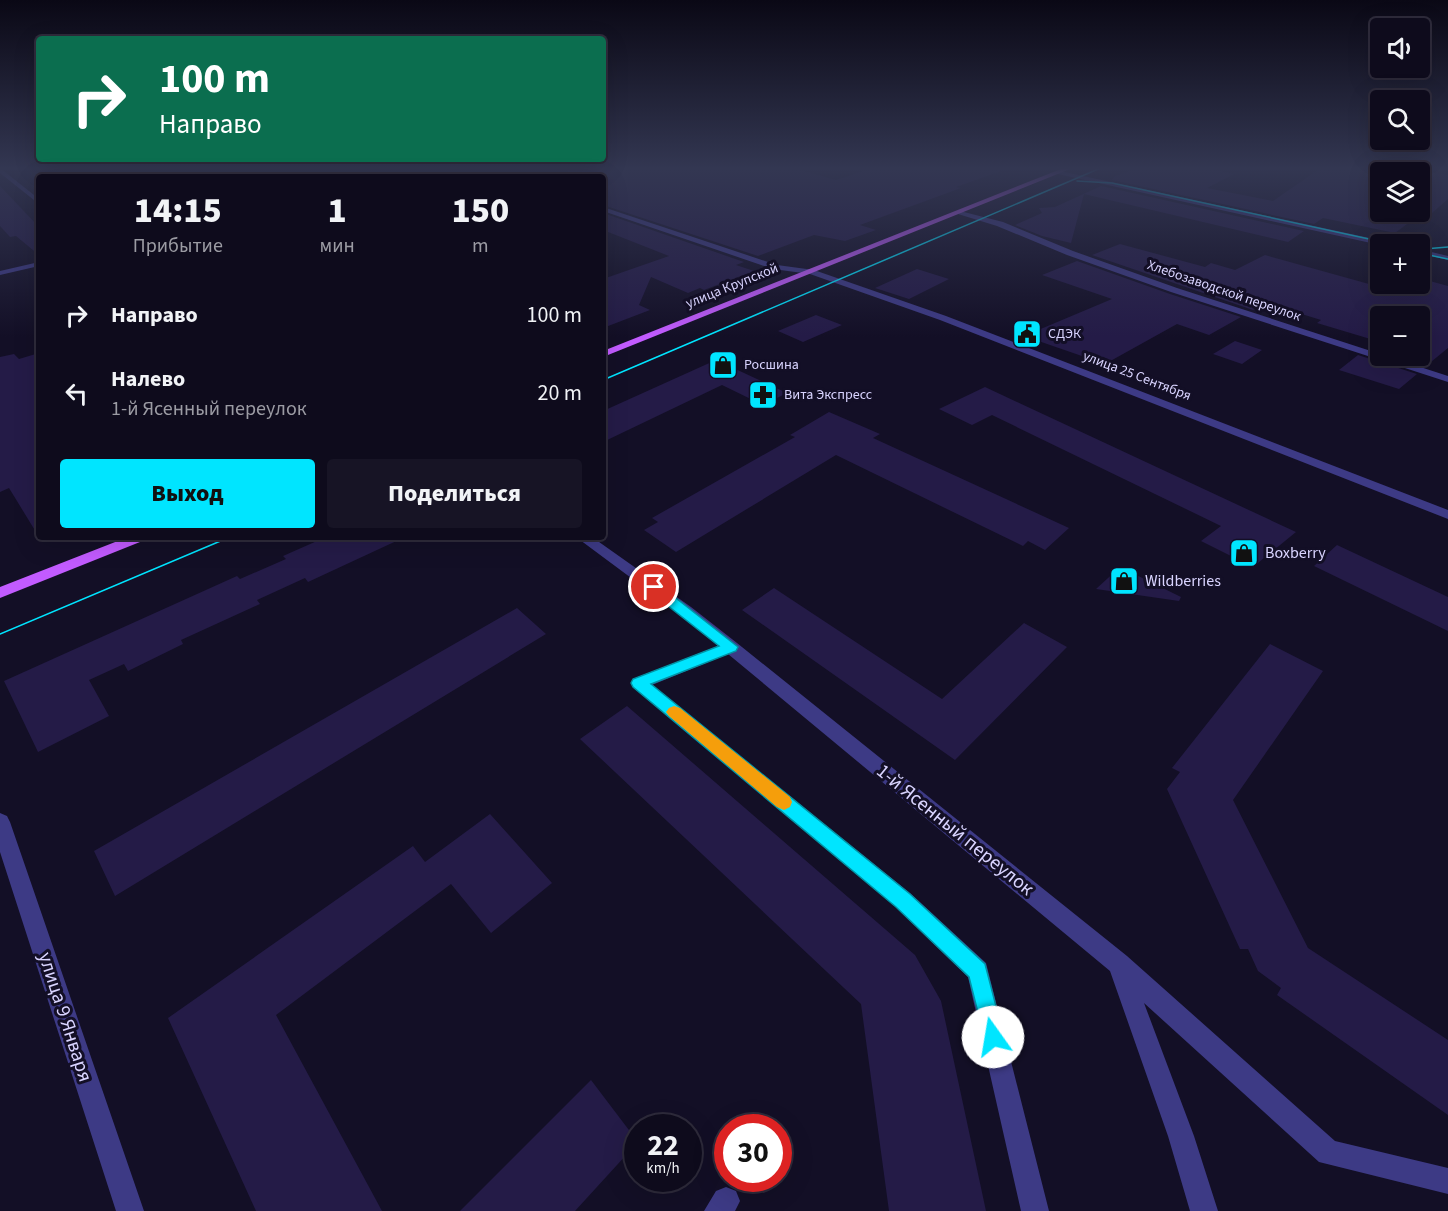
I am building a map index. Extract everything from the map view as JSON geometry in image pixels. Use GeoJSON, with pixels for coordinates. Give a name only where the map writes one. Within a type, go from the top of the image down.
{"type":"FeatureCollection","features":[{"type":"Feature","properties":{"kind":"main road","name":"улица Крупской"},"geometry":{"type":"LineString","coordinates":[[606,353],[933,224]]}},
{"type":"Feature","properties":{"kind":"main road"},"geometry":{"type":"LineString","coordinates":[[0,593],[132,540]]}},
{"type":"Feature","properties":{"kind":"street","name":"улица 25 Сентября"},"geometry":{"type":"LineString","coordinates":[[646,224],[776,267],[811,272],[1064,363],[1448,515]]}},
{"type":"Feature","properties":{"kind":"street","name":"Хлебозаводской переулок"},"geometry":{"type":"LineString","coordinates":[[998,224],[1070,253],[1174,290],[1448,379]]}},
{"type":"Feature","properties":{"kind":"street"},"geometry":{"type":"LineString","coordinates":[[1295,224],[1370,240]]}},
{"type":"Feature","properties":{"kind":"street"},"geometry":{"type":"LineString","coordinates":[[1430,254],[1448,258]]}},
{"type":"Feature","properties":{"kind":"street"},"geometry":{"type":"LineString","coordinates":[[0,273],[36,265]]}},
{"type":"Feature","properties":{"kind":"street","name":"1-й Ясенный переулок"},"geometry":{"type":"LineString","coordinates":[[587,540],[686,610],[1119,964],[1328,1153],[1448,1181]]}},
{"type":"Feature","properties":{"kind":"street"},"geometry":{"type":"LineString","coordinates":[[731,647],[639,683],[903,900],[978,971],[1035,1211]]}},
{"type":"Feature","properties":{"kind":"street","name":"улица 9 Января"},"geometry":{"type":"LineString","coordinates":[[0,822],[130,1211]]}},
{"type":"Feature","properties":{"kind":"street"},"geometry":{"type":"LineString","coordinates":[[1119,964],[1181,1136],[1204,1211]]}},
{"type":"Feature","properties":{"kind":"building"},"geometry":{"type":"Polygon","coordinates":[[[0,224],[36,224],[36,253],[16,236],[10,237],[0,224]]]}},
{"type":"Feature","properties":{"kind":"building"},"geometry":{"type":"Polygon","coordinates":[[[606,224],[633,224],[744,262],[736,265],[754,271],[704,290],[700,288],[688,293],[651,277],[639,305],[650,310],[606,327],[606,278],[669,256],[606,231],[606,224]]]}},
{"type":"Feature","properties":{"kind":"building"},"geometry":{"type":"Polygon","coordinates":[[[659,224],[864,224],[860,225],[876,230],[845,241],[814,235],[758,256],[659,224]]]}},
{"type":"Feature","properties":{"kind":"building"},"geometry":{"type":"Polygon","coordinates":[[[1076,224],[1071,243],[1042,236],[1015,225],[1076,224]]]}},
{"type":"Feature","properties":{"kind":"building"},"geometry":{"type":"Polygon","coordinates":[[[1209,224],[1270,224],[1304,231],[1288,242],[1209,224]]]}},
{"type":"Feature","properties":{"kind":"building"},"geometry":{"type":"Polygon","coordinates":[[[1349,224],[1408,224],[1395,233],[1349,224]]]}},
{"type":"Feature","properties":{"kind":"building"},"geometry":{"type":"Polygon","coordinates":[[[1120,244],[1205,267],[1211,263],[1235,270],[1265,255],[1370,284],[1370,294],[1430,294],[1430,281],[1448,286],[1448,348],[1430,363],[1430,306],[1370,306],[1370,339],[1317,323],[1321,320],[1266,303],[1253,310],[1092,255],[1120,244]]]}},
{"type":"Feature","properties":{"kind":"building"},"geometry":{"type":"Polygon","coordinates":[[[1077,261],[1241,317],[1209,335],[1177,324],[1105,364],[1024,336],[1112,299],[1042,275],[1077,261]]]}},
{"type":"Feature","properties":{"kind":"building"},"geometry":{"type":"Polygon","coordinates":[[[917,269],[949,279],[909,299],[875,288],[917,269]]]}},
{"type":"Feature","properties":{"kind":"building"},"geometry":{"type":"Polygon","coordinates":[[[816,315],[842,325],[803,342],[778,331],[816,315]]]}},
{"type":"Feature","properties":{"kind":"building"},"geometry":{"type":"Polygon","coordinates":[[[1235,341],[1262,350],[1242,364],[1213,354],[1235,341]]]}},
{"type":"Feature","properties":{"kind":"building"},"geometry":{"type":"Polygon","coordinates":[[[14,354],[19,359],[36,354],[36,532],[9,488],[0,492],[0,357],[14,354]]]}},
{"type":"Feature","properties":{"kind":"building"},"geometry":{"type":"Polygon","coordinates":[[[1358,355],[1370,359],[1370,366],[1392,366],[1417,374],[1399,389],[1339,370],[1358,355]]]}},
{"type":"Feature","properties":{"kind":"building"},"geometry":{"type":"Polygon","coordinates":[[[716,360],[787,393],[763,405],[722,385],[606,441],[606,410],[716,360]]]}},
{"type":"Feature","properties":{"kind":"building"},"geometry":{"type":"Polygon","coordinates":[[[985,387],[1296,532],[1253,567],[1201,541],[1221,526],[992,415],[972,425],[939,409],[985,387]]]}},
{"type":"Feature","properties":{"kind":"building"},"geometry":{"type":"Polygon","coordinates":[[[829,412],[880,434],[873,438],[1069,528],[1045,550],[1028,541],[1023,546],[836,455],[676,552],[644,530],[658,522],[652,518],[795,437],[790,435],[829,412]]]}},
{"type":"Feature","properties":{"kind":"building"},"geometry":{"type":"Polygon","coordinates":[[[319,540],[399,540],[308,582],[305,578],[257,600],[260,604],[181,640],[183,644],[128,671],[124,664],[89,680],[109,716],[38,752],[4,681],[237,576],[240,579],[286,559],[283,556],[319,540]]]}},
{"type":"Feature","properties":{"kind":"building"},"geometry":{"type":"Polygon","coordinates":[[[1337,545],[1448,597],[1448,631],[1314,566],[1337,545]]]}},
{"type":"Feature","properties":{"kind":"building","name":"Wildberries"},"geometry":{"type":"Polygon","coordinates":[[[1120,567],[1181,597],[1179,601],[1096,589],[1120,567]]]}},
{"type":"Feature","properties":{"kind":"building"},"geometry":{"type":"Polygon","coordinates":[[[774,588],[942,699],[1024,623],[1067,647],[955,760],[742,610],[774,588]]]}},
{"type":"Feature","properties":{"kind":"building"},"geometry":{"type":"Polygon","coordinates":[[[517,608],[546,634],[115,896],[94,851],[517,608]]]}},
{"type":"Feature","properties":{"kind":"building"},"geometry":{"type":"Polygon","coordinates":[[[1270,644],[1323,671],[1233,800],[1308,948],[1448,1040],[1448,1115],[1277,995],[1281,988],[1258,971],[1248,949],[1240,949],[1167,789],[1180,772],[1172,768],[1270,644]]]}},
{"type":"Feature","properties":{"kind":"building"},"geometry":{"type":"Polygon","coordinates":[[[627,706],[915,955],[941,1001],[986,1211],[889,1211],[861,1004],[580,739],[627,706]]]}},
{"type":"Feature","properties":{"kind":"building"},"geometry":{"type":"Polygon","coordinates":[[[490,814],[552,883],[491,933],[451,884],[276,1015],[382,1211],[256,1211],[168,1018],[413,846],[425,862],[490,814]]]}},
{"type":"Feature","properties":{"kind":"building"},"geometry":{"type":"Polygon","coordinates":[[[591,1080],[624,1124],[624,1157],[575,1211],[460,1211],[591,1080]]]}},
{"type":"Feature","properties":{"kind":"tram line"},"geometry":{"type":"LineString","coordinates":[[606,379],[970,224]]}},
{"type":"Feature","properties":{"kind":"tram line"},"geometry":{"type":"LineString","coordinates":[[1298,224],[1370,239]]}},
{"type":"Feature","properties":{"kind":"tram line"},"geometry":{"type":"LineString","coordinates":[[1430,248],[1448,247]]}},
{"type":"Feature","properties":{"kind":"tram line"},"geometry":{"type":"LineString","coordinates":[[1430,255],[1448,259]]}},
{"type":"Feature","properties":{"kind":"tram line"},"geometry":{"type":"LineString","coordinates":[[0,634],[223,540]]}},
{"type":"Feature","properties":{"kind":"slow traffic"},"geometry":{"type":"LineString","coordinates":[[674,712],[784,802]]}},
{"type":"Feature","properties":{"kind":"place","name":"СДЭК"},"geometry":{"type":"Point","coordinates":[1027,334]}},
{"type":"Feature","properties":{"kind":"place","name":"Росшина"},"geometry":{"type":"Point","coordinates":[723,365]}},
{"type":"Feature","properties":{"kind":"place","name":"Вита Экспресс"},"geometry":{"type":"Point","coordinates":[763,395]}},
{"type":"Feature","properties":{"kind":"place","name":"Boxberry"},"geometry":{"type":"Point","coordinates":[1244,553]}},
{"type":"Feature","properties":{"kind":"place","name":"Wildberries"},"geometry":{"type":"Point","coordinates":[1124,581]}},
{"type":"Feature","properties":{"kind":"route"},"geometry":{"type":"LineString","coordinates":[[654,587],[731,647],[639,683],[903,900],[978,971],[993,1037]]}}]}
